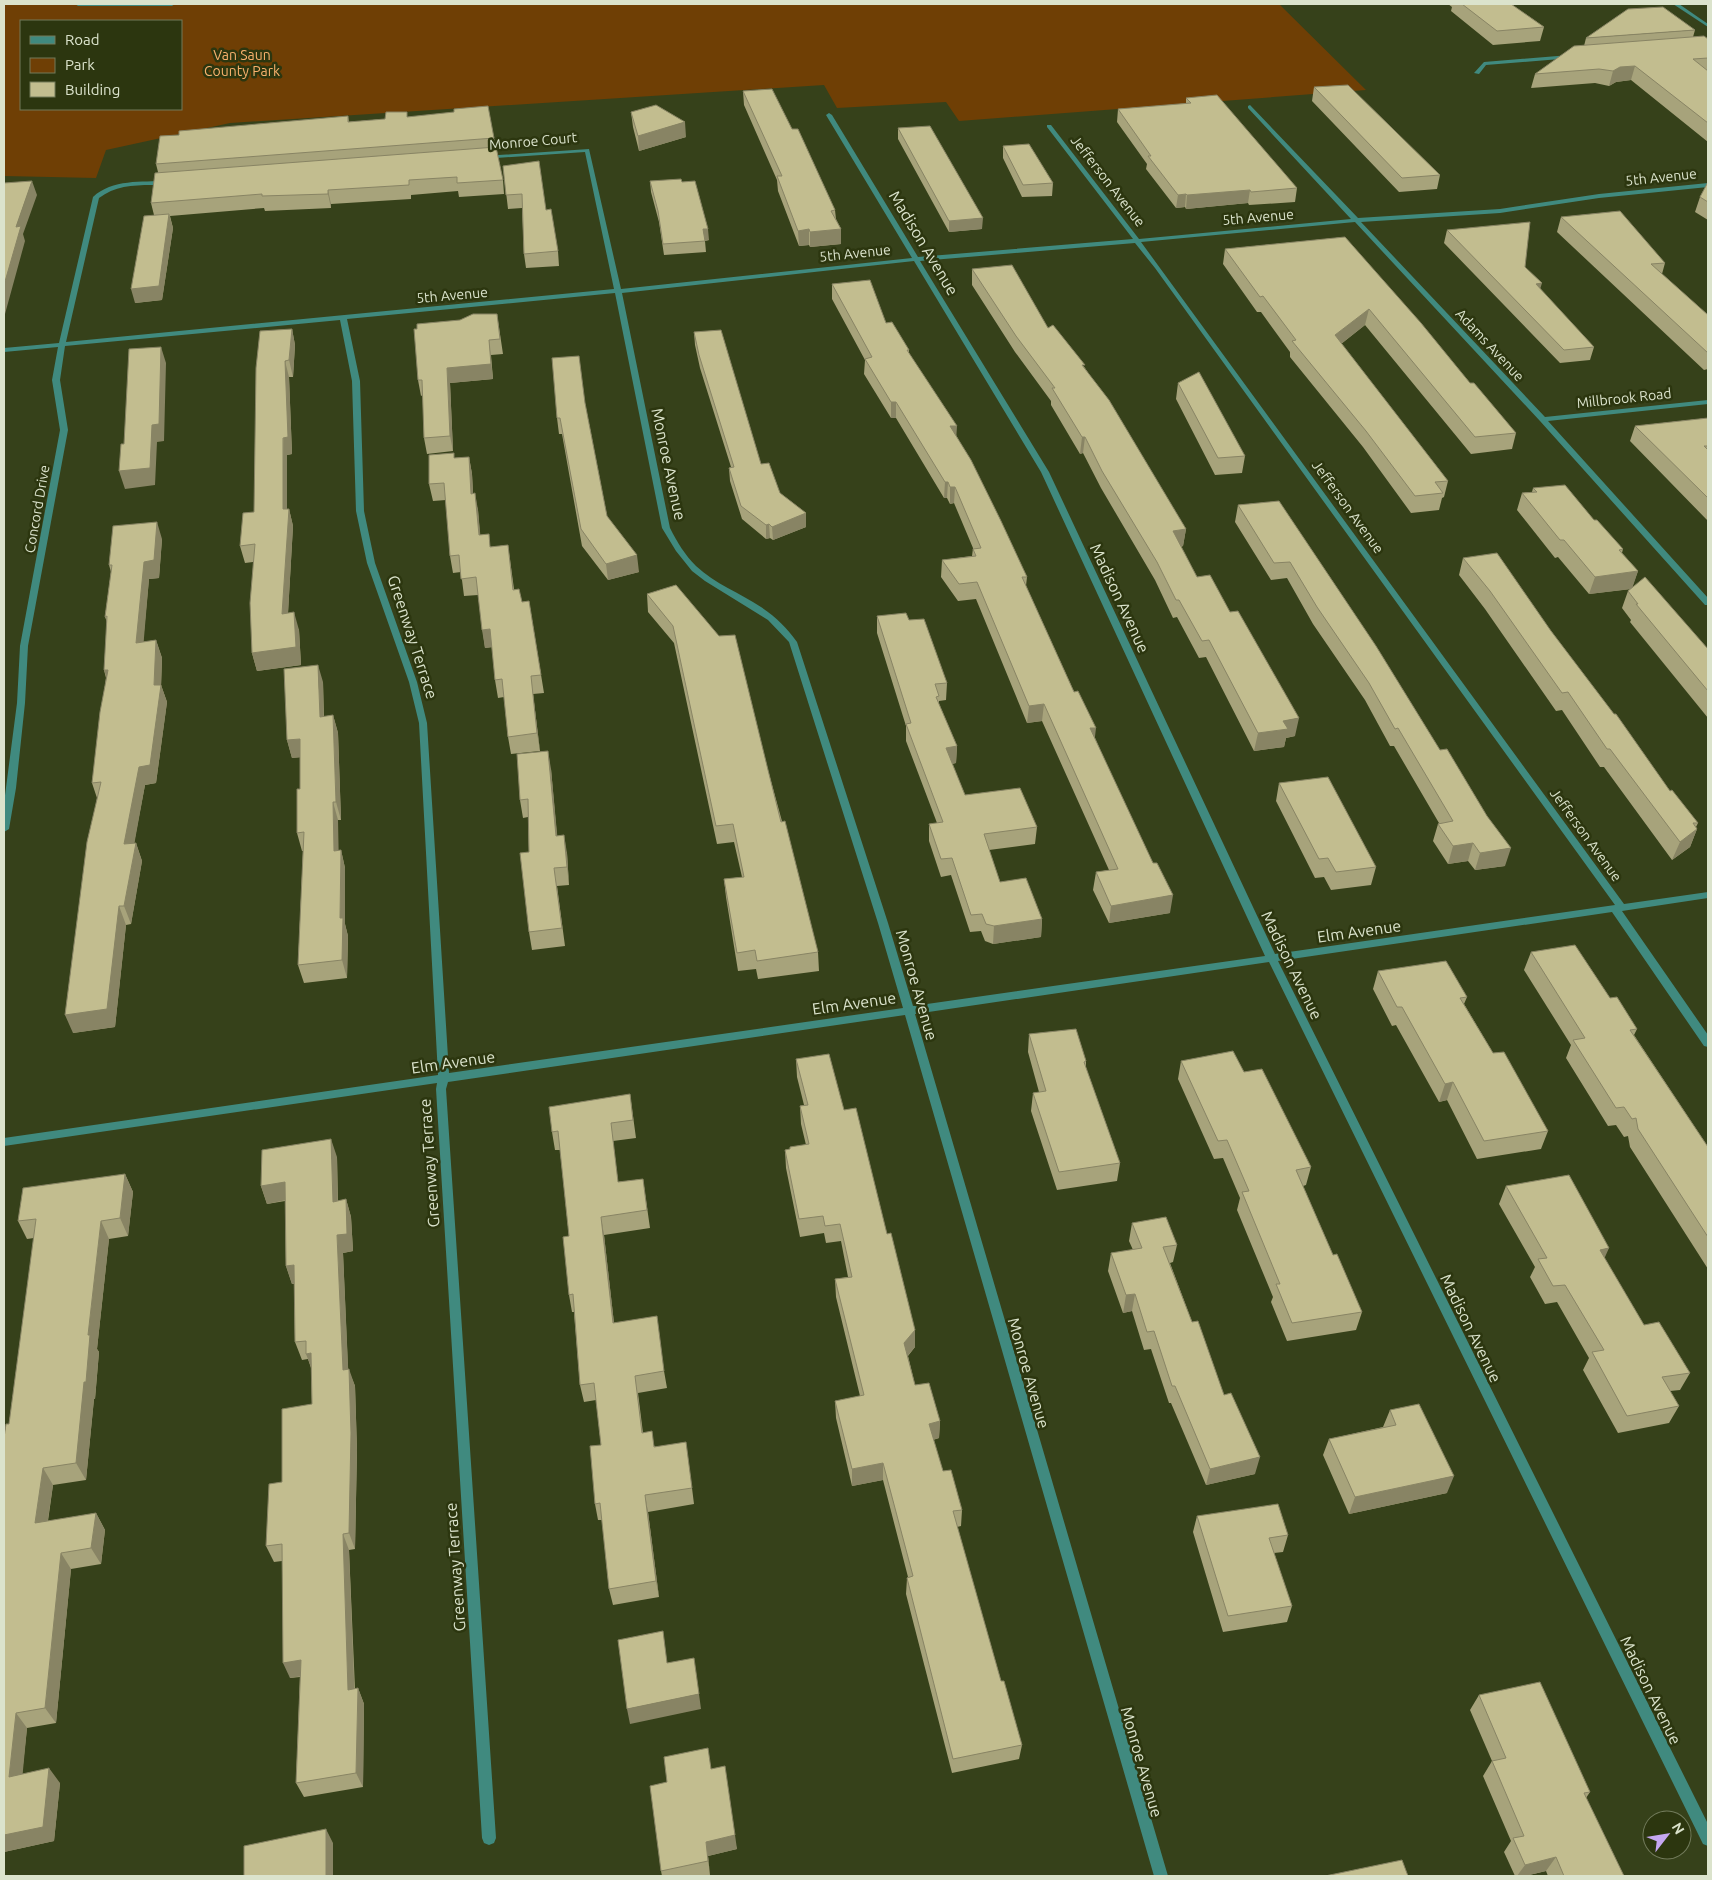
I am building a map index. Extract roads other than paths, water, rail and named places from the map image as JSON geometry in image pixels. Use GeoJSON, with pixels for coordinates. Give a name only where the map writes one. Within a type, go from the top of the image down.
{"type":"FeatureCollection","features":[{"type":"Feature","properties":{"kind":"street"},"geometry":{"type":"LineString","coordinates":[[78,4],[172,4]]}},
{"type":"Feature","properties":{"kind":"street"},"geometry":{"type":"LineString","coordinates":[[1676,4],[1708,26]]}},
{"type":"Feature","properties":{"kind":"street"},"geometry":{"type":"LineString","coordinates":[[1477,73],[1484,64],[1582,56]]}},
{"type":"Feature","properties":{"kind":"street","name":"Adams Avenue"},"geometry":{"type":"LineString","coordinates":[[1250,107],[1542,419],[1708,604]]}},
{"type":"Feature","properties":{"kind":"street","name":"Madison Avenue"},"geometry":{"type":"LineString","coordinates":[[829,115],[1045,472],[1272,959],[1708,1839]]}},
{"type":"Feature","properties":{"kind":"street","name":"Jefferson Avenue"},"geometry":{"type":"LineString","coordinates":[[1049,126],[1137,242],[1619,909],[1708,1043]]}},
{"type":"Feature","properties":{"kind":"street","name":"Monroe Court"},"geometry":{"type":"LineString","coordinates":[[477,158],[586,150]]}},
{"type":"Feature","properties":{"kind":"street","name":"Monroe Avenue"},"geometry":{"type":"LineString","coordinates":[[586,150],[618,291],[666,528],[678,550],[694,568],[715,584],[764,611],[783,627],[793,642],[883,923],[1161,1876]]}},
{"type":"Feature","properties":{"kind":"street","name":"Concord Drive"},"geometry":{"type":"LineString","coordinates":[[4,828],[20,712],[24,646],[64,430],[56,380],[62,344],[96,197],[107,189],[118,186],[178,182]]}},
{"type":"Feature","properties":{"kind":"street","name":"5th Avenue"},"geometry":{"type":"LineString","coordinates":[[4,350],[618,291],[916,259],[1137,242],[1357,220],[1500,211],[1599,196],[1708,185]]}},
{"type":"Feature","properties":{"kind":"street","name":"Greenway Terrace"},"geometry":{"type":"LineString","coordinates":[[343,318],[356,381],[360,511],[370,563],[414,682],[423,723],[444,1078],[441,1089],[489,1838]]}},
{"type":"Feature","properties":{"kind":"street","name":"Millbrook Road"},"geometry":{"type":"LineString","coordinates":[[1542,419],[1708,402]]}},
{"type":"Feature","properties":{"kind":"street","name":"Elm Avenue"},"geometry":{"type":"LineString","coordinates":[[4,1142],[1708,896]]}},
{"type":"Feature","properties":{"kind":"park label","name":"Van Saun County Park"},"geometry":{"type":"Point","coordinates":[242,64]}}]}
